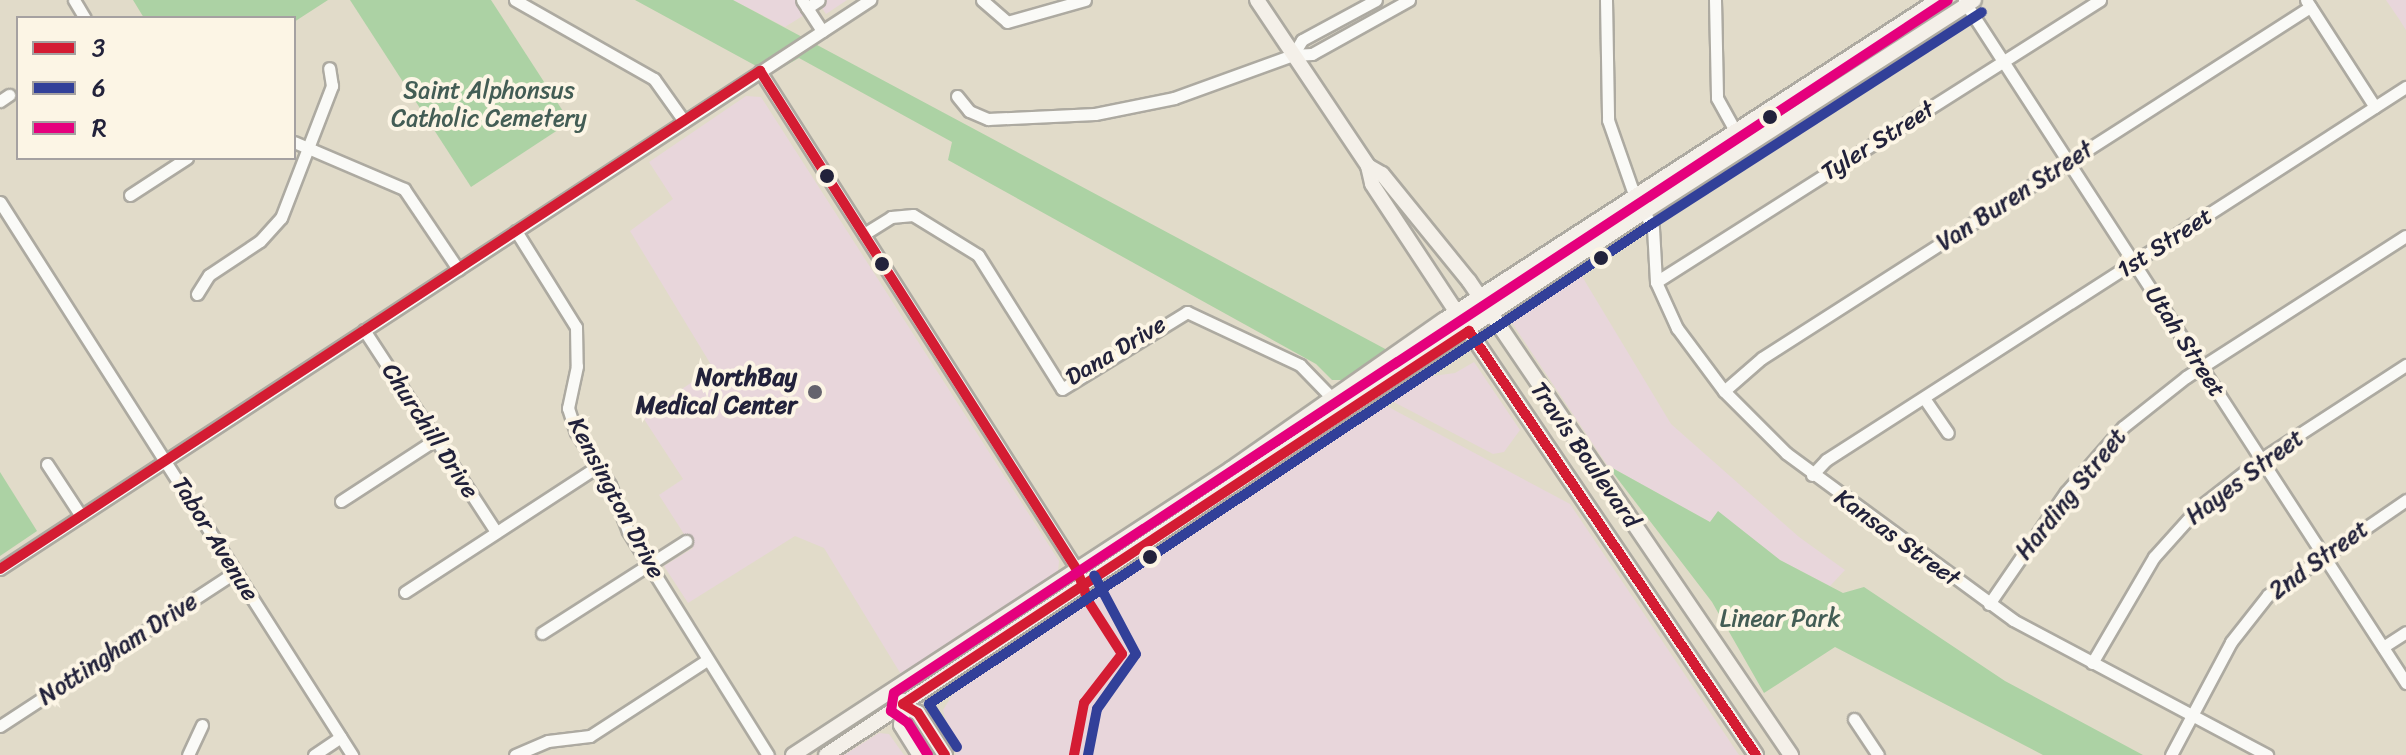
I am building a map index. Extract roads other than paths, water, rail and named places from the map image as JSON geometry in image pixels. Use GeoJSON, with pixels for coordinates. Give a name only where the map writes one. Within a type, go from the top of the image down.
{"type":"FeatureCollection","features":[{"type":"Feature","properties":{"kind":"main road","name":"Travis Boulevard"},"geometry":{"type":"LineString","coordinates":[[1257,0],[1368,166],[1372,184],[1456,312],[1756,755]]}},
{"type":"Feature","properties":{"kind":"main road"},"geometry":{"type":"LineString","coordinates":[[920,755],[901,725],[907,691],[927,670],[1456,312],[1938,0]]}},
{"type":"Feature","properties":{"kind":"main road"},"geometry":{"type":"LineString","coordinates":[[826,755],[1644,212],[1968,2]]}},
{"type":"Feature","properties":{"kind":"main road","name":"Travis Boulevard"},"geometry":{"type":"LineString","coordinates":[[1368,166],[1382,174],[1479,298],[1791,755]]}},
{"type":"Feature","properties":{"kind":"main road"},"geometry":{"type":"LineString","coordinates":[[861,714],[866,705],[920,669],[927,670]]}},
{"type":"Feature","properties":{"kind":"main road"},"geometry":{"type":"LineString","coordinates":[[793,755],[887,702],[903,704],[918,713],[945,755]]}},
{"type":"Feature","properties":{"kind":"street"},"geometry":{"type":"LineString","coordinates":[[515,0],[654,79],[684,121]]}},
{"type":"Feature","properties":{"kind":"street"},"geometry":{"type":"LineString","coordinates":[[819,0],[805,4],[822,31]]}},
{"type":"Feature","properties":{"kind":"street"},"geometry":{"type":"LineString","coordinates":[[0,569],[870,0]]}},
{"type":"Feature","properties":{"kind":"street"},"geometry":{"type":"LineString","coordinates":[[982,0],[1007,22],[1085,0]]}},
{"type":"Feature","properties":{"kind":"street"},"geometry":{"type":"LineString","coordinates":[[1293,55],[1302,40],[1376,0]]}},
{"type":"Feature","properties":{"kind":"street"},"geometry":{"type":"LineString","coordinates":[[957,96],[969,111],[988,119],[1095,114],[1174,98],[1293,55],[1312,54],[1409,0]]}},
{"type":"Feature","properties":{"kind":"street"},"geometry":{"type":"LineString","coordinates":[[1606,0],[1608,120],[1635,197]]}},
{"type":"Feature","properties":{"kind":"street"},"geometry":{"type":"LineString","coordinates":[[1715,0],[1717,98],[1735,131]]}},
{"type":"Feature","properties":{"kind":"street","name":"Tyler Street"},"geometry":{"type":"LineString","coordinates":[[1656,282],[2100,0]]}},
{"type":"Feature","properties":{"kind":"street","name":"Utah Street"},"geometry":{"type":"LineString","coordinates":[[1968,2],[2068,162],[2406,683]]}},
{"type":"Feature","properties":{"kind":"street"},"geometry":{"type":"LineString","coordinates":[[2308,3],[2375,107]]}},
{"type":"Feature","properties":{"kind":"street","name":"Van Buren Street"},"geometry":{"type":"LineString","coordinates":[[1724,391],[1762,358],[2068,162],[2308,3]]}},
{"type":"Feature","properties":{"kind":"street"},"geometry":{"type":"LineString","coordinates":[[197,294],[209,275],[271,232],[332,86],[329,68]]}},
{"type":"Feature","properties":{"kind":"street"},"geometry":{"type":"LineString","coordinates":[[760,71],[1086,584]]}},
{"type":"Feature","properties":{"kind":"street","name":"1st Street"},"geometry":{"type":"LineString","coordinates":[[1812,475],[1826,460],[2406,87]]}},
{"type":"Feature","properties":{"kind":"street"},"geometry":{"type":"LineString","coordinates":[[296,143],[404,189],[458,269]]}},
{"type":"Feature","properties":{"kind":"street"},"geometry":{"type":"LineString","coordinates":[[130,195],[184,160]]}},
{"type":"Feature","properties":{"kind":"street","name":"Tabor Avenue"},"geometry":{"type":"LineString","coordinates":[[0,202],[352,755]]}},
{"type":"Feature","properties":{"kind":"street","name":"Kansas Street"},"geometry":{"type":"LineString","coordinates":[[1644,212],[1653,228],[1656,282],[1677,328],[1724,391],[1812,475],[1989,604],[2092,663],[2267,755]]}},
{"type":"Feature","properties":{"kind":"street","name":"Dana Drive"},"geometry":{"type":"LineString","coordinates":[[864,234],[900,213],[913,215],[978,255],[1062,389],[1187,312],[1300,365],[1332,398]]}},
{"type":"Feature","properties":{"kind":"street","name":"Kensington Drive"},"geometry":{"type":"LineString","coordinates":[[516,231],[576,327],[577,366],[568,408],[649,564],[768,755]]}},
{"type":"Feature","properties":{"kind":"street","name":"Harding Street"},"geometry":{"type":"LineString","coordinates":[[1989,604],[2091,461],[2123,427],[2202,367],[2406,236]]}},
{"type":"Feature","properties":{"kind":"street","name":"Churchill Drive"},"geometry":{"type":"LineString","coordinates":[[364,330],[496,532]]}},
{"type":"Feature","properties":{"kind":"street","name":"Hayes Street"},"geometry":{"type":"LineString","coordinates":[[2092,663],[2137,582],[2176,529],[2261,459],[2406,365]]}},
{"type":"Feature","properties":{"kind":"street"},"geometry":{"type":"LineString","coordinates":[[1924,398],[1948,433]]}},
{"type":"Feature","properties":{"kind":"street"},"geometry":{"type":"LineString","coordinates":[[341,501],[436,439]]}},
{"type":"Feature","properties":{"kind":"street"},"geometry":{"type":"LineString","coordinates":[[47,464],[81,516]]}},
{"type":"Feature","properties":{"kind":"street"},"geometry":{"type":"LineString","coordinates":[[405,592],[598,466]]}},
{"type":"Feature","properties":{"kind":"street","name":"2nd Street"},"geometry":{"type":"LineString","coordinates":[[2171,755],[2248,618],[2268,595],[2321,555],[2406,500]]}},
{"type":"Feature","properties":{"kind":"street"},"geometry":{"type":"LineString","coordinates":[[542,633],[686,541]]}},
{"type":"Feature","properties":{"kind":"street","name":"Nottingham Drive"},"geometry":{"type":"LineString","coordinates":[[0,726],[235,572]]}},
{"type":"Feature","properties":{"kind":"street"},"geometry":{"type":"LineString","coordinates":[[2383,647],[2406,632]]}},
{"type":"Feature","properties":{"kind":"street"},"geometry":{"type":"LineString","coordinates":[[515,755],[548,741],[590,736],[707,660]]}},
{"type":"Feature","properties":{"kind":"street"},"geometry":{"type":"LineString","coordinates":[[1854,719],[1878,755]]}},
{"type":"Feature","properties":{"kind":"street"},"geometry":{"type":"LineString","coordinates":[[188,755],[202,725]]}},
{"type":"Feature","properties":{"kind":"street"},"geometry":{"type":"LineString","coordinates":[[314,755],[341,737]]}},
{"type":"Feature","properties":{"kind":"place","name":"NorthBay Medical Center"},"geometry":{"type":"Point","coordinates":[815,392]}},
{"type":"Feature","properties":{"kind":"park label","name":"Saint Alphonsus Catholic Cemetery"},"geometry":{"type":"Point","coordinates":[489,105]}},
{"type":"Feature","properties":{"kind":"park label","name":"Linear Park"},"geometry":{"type":"Point","coordinates":[1780,619]}}]}
